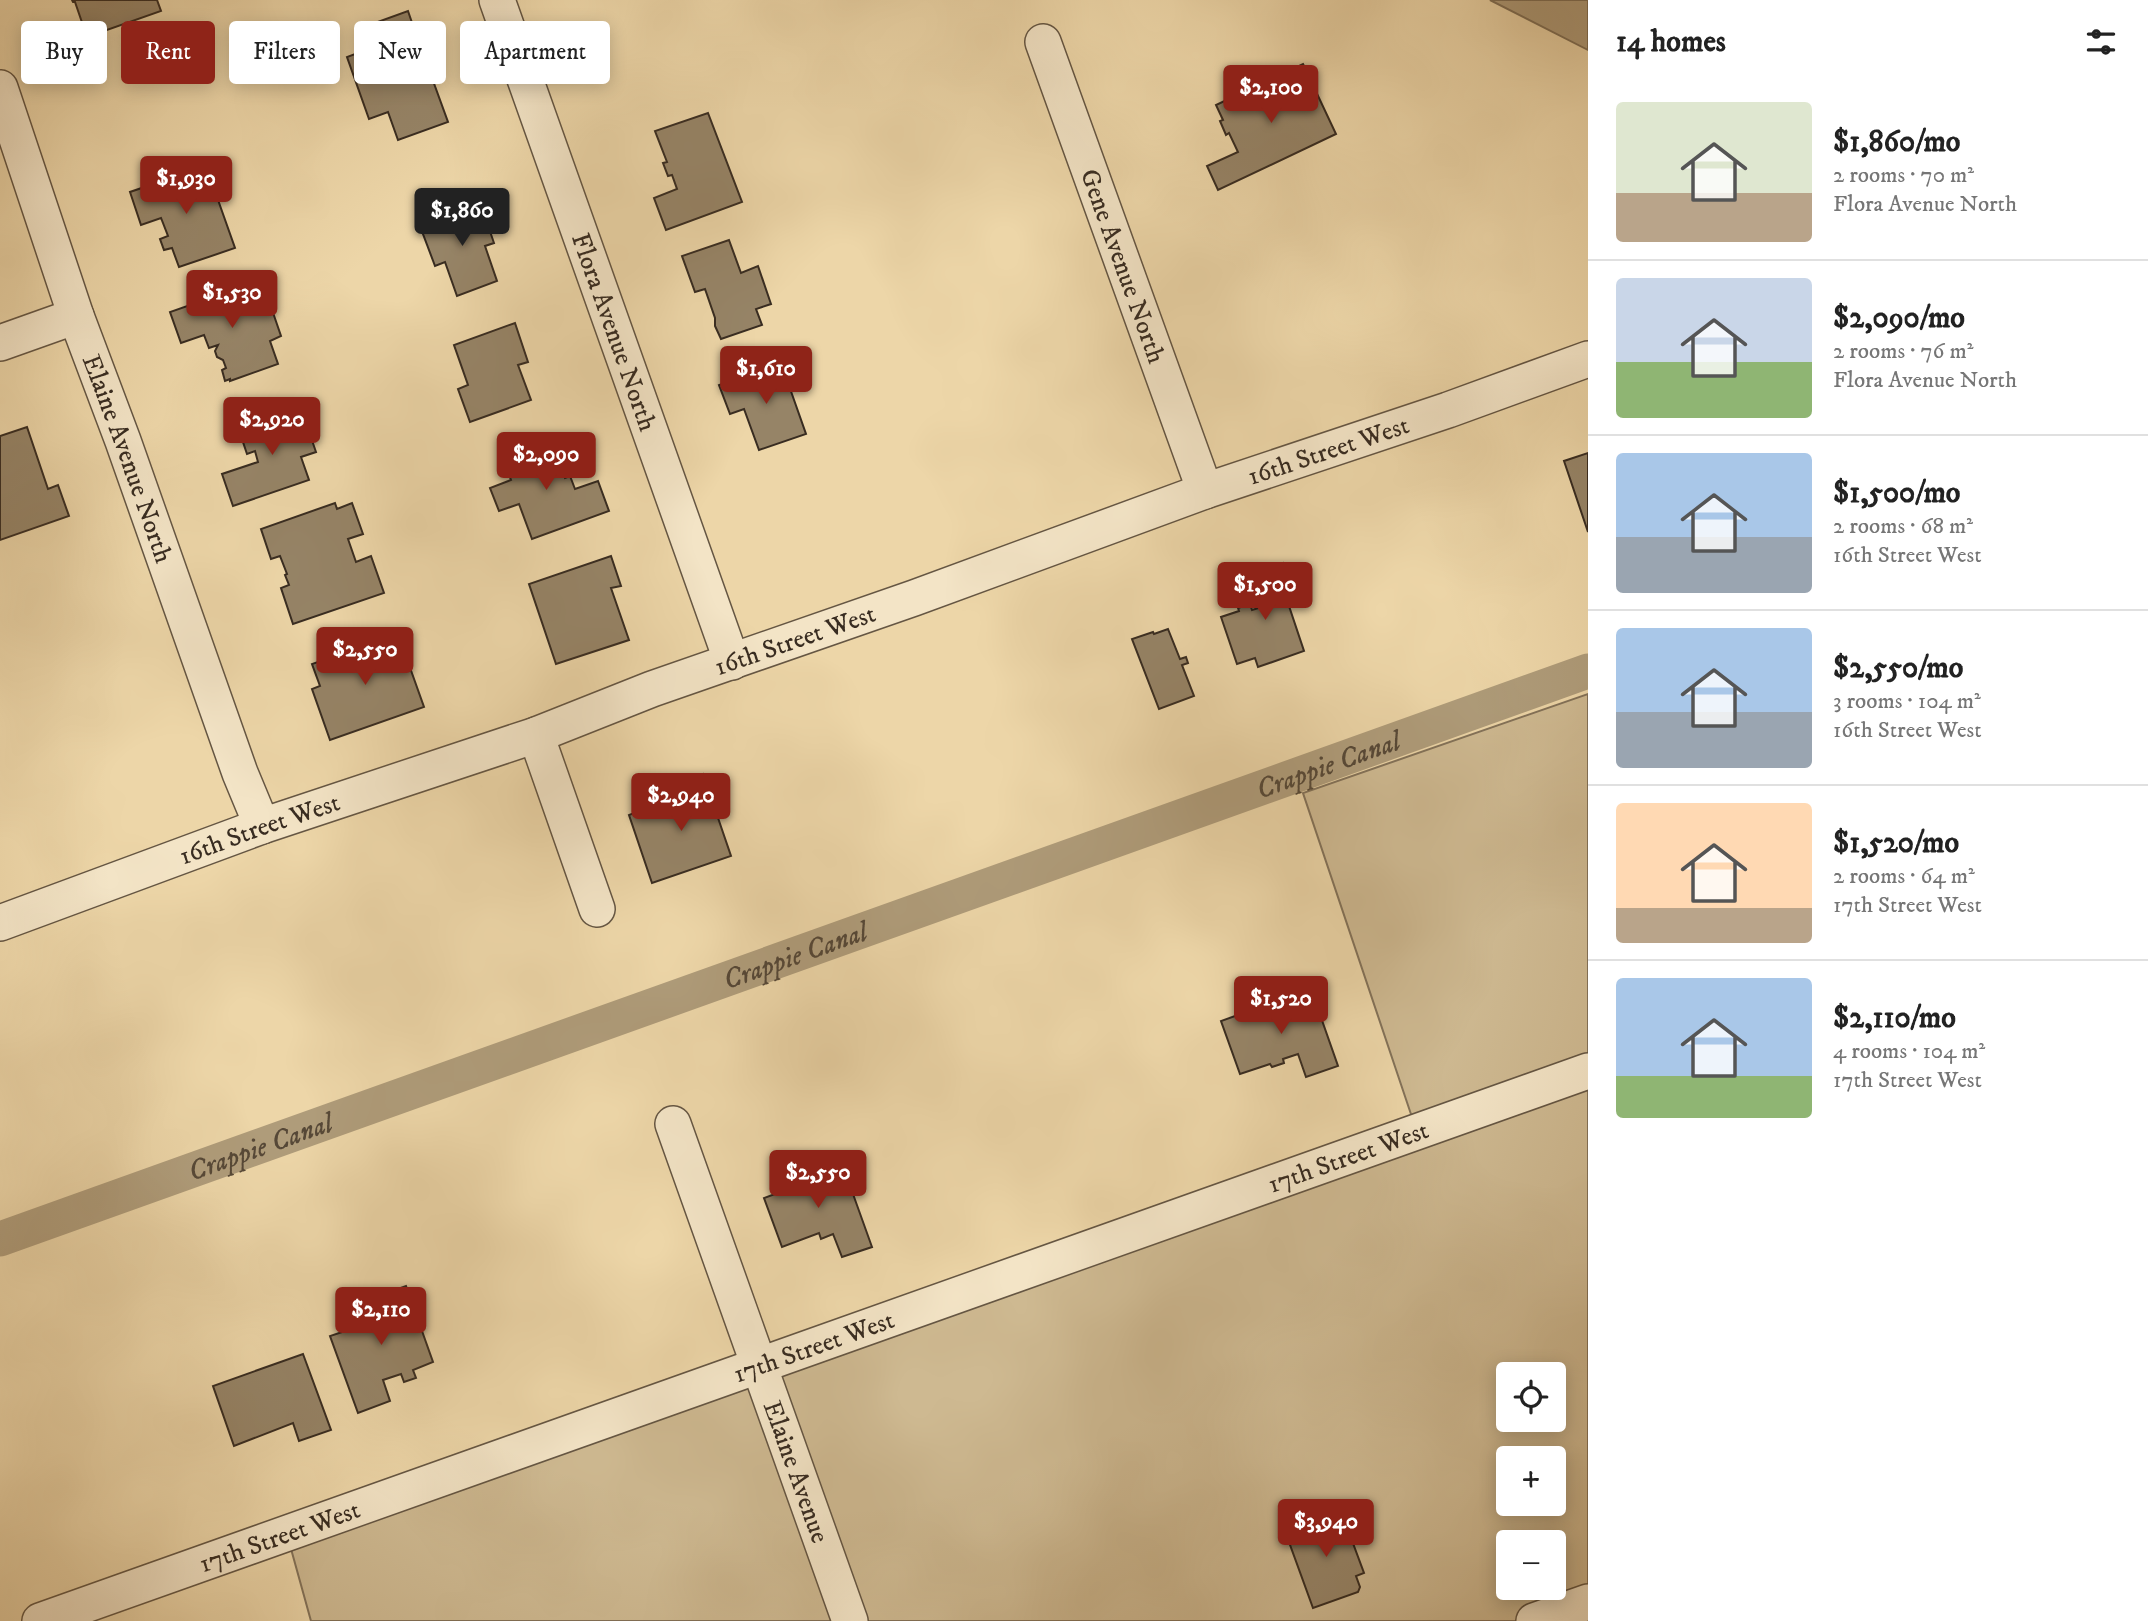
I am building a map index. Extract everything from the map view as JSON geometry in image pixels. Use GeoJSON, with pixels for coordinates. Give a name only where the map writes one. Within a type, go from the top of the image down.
{"type":"FeatureCollection","features":[{"type":"Feature","properties":{"kind":"street","name":"Flora Avenue North"},"geometry":{"type":"LineString","coordinates":[[497,0],[732,662]]}},
{"type":"Feature","properties":{"kind":"street","name":"Gene Avenue North"},"geometry":{"type":"LineString","coordinates":[[1043,42],[1205,491]]}},
{"type":"Feature","properties":{"kind":"street","name":"Elaine Avenue North"},"geometry":{"type":"LineString","coordinates":[[0,88],[76,316],[240,773],[262,826]]}},
{"type":"Feature","properties":{"kind":"street"},"geometry":{"type":"LineString","coordinates":[[0,343],[76,316]]}},
{"type":"Feature","properties":{"kind":"street","name":"16th Street West"},"geometry":{"type":"LineString","coordinates":[[0,923],[262,826],[536,735],[652,689],[927,593],[1205,491],[1448,410],[1588,359]]}},
{"type":"Feature","properties":{"kind":"street"},"geometry":{"type":"LineString","coordinates":[[536,735],[597,909]]}},
{"type":"Feature","properties":{"kind":"street","name":"17th Street West"},"geometry":{"type":"LineString","coordinates":[[40,1621],[1588,1071]]}},
{"type":"Feature","properties":{"kind":"street","name":"Elaine Avenue"},"geometry":{"type":"LineString","coordinates":[[673,1124],[849,1621]]}},
{"type":"Feature","properties":{"kind":"street"},"geometry":{"type":"LineString","coordinates":[[1534,1621],[1588,1602]]}},
{"type":"Feature","properties":{"kind":"shaded area"},"geometry":{"type":"Polygon","coordinates":[[[1490,0],[1588,0],[1588,50],[1490,0]]]}},
{"type":"Feature","properties":{"kind":"shaded area"},"geometry":{"type":"Polygon","coordinates":[[[1588,694],[1588,1621],[311,1621],[283,1520],[1418,1135],[1303,793],[1588,694]]]}},
{"type":"Feature","properties":{"kind":"building"},"geometry":{"type":"Polygon","coordinates":[[[72,0],[157,0],[161,11],[133,21],[121,21],[121,25],[107,30],[107,21],[82,21],[72,0]]]}},
{"type":"Feature","properties":{"kind":"building"},"geometry":{"type":"Polygon","coordinates":[[[408,11],[411,21],[380,21],[408,11]]]}},
{"type":"Feature","properties":{"kind":"building"},"geometry":{"type":"Polygon","coordinates":[[[354,54],[354,77],[347,57],[354,54]]]}},
{"type":"Feature","properties":{"kind":"building"},"geometry":{"type":"Polygon","coordinates":[[[1303,64],[1336,134],[1218,190],[1207,166],[1238,152],[1229,133],[1226,135],[1216,105],[1303,64]]]}},
{"type":"Feature","properties":{"kind":"building"},"geometry":{"type":"Polygon","coordinates":[[[357,84],[434,84],[448,122],[398,140],[388,112],[369,119],[357,84]]]}},
{"type":"Feature","properties":{"kind":"building"},"geometry":{"type":"Polygon","coordinates":[[[708,113],[742,202],[666,230],[654,198],[677,189],[672,175],[668,176],[663,163],[667,162],[655,131],[708,113]]]}},
{"type":"Feature","properties":{"kind":"building"},"geometry":{"type":"Polygon","coordinates":[[[206,166],[235,248],[179,267],[172,248],[164,250],[160,239],[168,236],[161,218],[141,225],[130,192],[206,166]]]}},
{"type":"Feature","properties":{"kind":"building"},"geometry":{"type":"Polygon","coordinates":[[[481,205],[494,243],[485,246],[497,281],[457,296],[445,262],[435,266],[420,226],[481,205]]]}},
{"type":"Feature","properties":{"kind":"building"},"geometry":{"type":"Polygon","coordinates":[[[729,240],[741,273],[758,266],[771,304],[756,309],[762,325],[721,339],[705,289],[695,292],[682,256],[729,240]]]}},
{"type":"Feature","properties":{"kind":"building"},"geometry":{"type":"Polygon","coordinates":[[[250,284],[257,306],[269,301],[281,336],[270,341],[278,364],[225,381],[222,370],[226,368],[215,351],[218,345],[209,348],[204,335],[181,343],[170,312],[250,284]]]}},
{"type":"Feature","properties":{"kind":"building"},"geometry":{"type":"Polygon","coordinates":[[[515,323],[528,362],[518,365],[531,400],[470,422],[458,389],[468,385],[454,345],[515,323]]]}},
{"type":"Feature","properties":{"kind":"building"},"geometry":{"type":"Polygon","coordinates":[[[781,363],[806,434],[759,450],[744,409],[730,414],[719,385],[781,363]]]}},
{"type":"Feature","properties":{"kind":"building"},"geometry":{"type":"Polygon","coordinates":[[[292,406],[298,425],[306,423],[316,452],[301,457],[309,480],[233,506],[222,474],[258,462],[255,451],[247,454],[243,442],[251,439],[245,422],[292,406]]]}},
{"type":"Feature","properties":{"kind":"building"},"geometry":{"type":"Polygon","coordinates":[[[27,427],[48,489],[58,485],[69,516],[0,540],[0,436],[27,427]]]}},
{"type":"Feature","properties":{"kind":"building"},"geometry":{"type":"Polygon","coordinates":[[[551,441],[565,478],[570,476],[575,489],[598,481],[609,511],[532,539],[519,504],[499,511],[490,488],[511,480],[503,459],[551,441]]]}},
{"type":"Feature","properties":{"kind":"building"},"geometry":{"type":"Polygon","coordinates":[[[1588,453],[1588,532],[1564,461],[1588,453]]]}},
{"type":"Feature","properties":{"kind":"building"},"geometry":{"type":"Polygon","coordinates":[[[335,503],[337,509],[352,503],[363,534],[348,539],[356,562],[371,556],[384,593],[293,624],[281,588],[289,585],[285,575],[287,574],[280,556],[271,559],[261,529],[335,503]]]}},
{"type":"Feature","properties":{"kind":"building"},"geometry":{"type":"Polygon","coordinates":[[[611,556],[621,586],[611,588],[629,640],[556,664],[529,584],[611,556]]]}},
{"type":"Feature","properties":{"kind":"building"},"geometry":{"type":"Polygon","coordinates":[[[1283,563],[1295,597],[1287,600],[1304,651],[1258,667],[1255,658],[1237,664],[1221,617],[1250,604],[1252,610],[1265,606],[1253,573],[1283,563]]]}},
{"type":"Feature","properties":{"kind":"building"},"geometry":{"type":"Polygon","coordinates":[[[1168,629],[1180,659],[1186,657],[1188,663],[1182,665],[1194,696],[1159,709],[1132,639],[1168,629]]]}},
{"type":"Feature","properties":{"kind":"building"},"geometry":{"type":"Polygon","coordinates":[[[398,634],[424,707],[330,740],[312,689],[320,686],[312,664],[398,634]]]}},
{"type":"Feature","properties":{"kind":"building"},"geometry":{"type":"Polygon","coordinates":[[[703,774],[731,856],[652,883],[629,815],[654,805],[657,815],[682,807],[674,784],[703,774]]]}},
{"type":"Feature","properties":{"kind":"building"},"geometry":{"type":"Polygon","coordinates":[[[1311,989],[1338,1066],[1306,1077],[1298,1054],[1283,1059],[1284,1063],[1272,1067],[1270,1064],[1240,1074],[1221,1021],[1311,989]]]}},
{"type":"Feature","properties":{"kind":"building"},"geometry":{"type":"Polygon","coordinates":[[[802,1162],[809,1182],[844,1169],[872,1247],[842,1257],[833,1234],[821,1239],[819,1233],[782,1247],[764,1198],[786,1190],[778,1170],[802,1162]]]}},
{"type":"Feature","properties":{"kind":"building"},"geometry":{"type":"Polygon","coordinates":[[[406,1286],[433,1362],[413,1370],[416,1378],[404,1382],[401,1374],[383,1380],[390,1401],[358,1413],[330,1336],[357,1327],[350,1306],[406,1286]]]}},
{"type":"Feature","properties":{"kind":"building"},"geometry":{"type":"Polygon","coordinates":[[[303,1354],[331,1430],[299,1441],[293,1423],[234,1446],[213,1386],[303,1354]]]}},
{"type":"Feature","properties":{"kind":"building"},"geometry":{"type":"Polygon","coordinates":[[[1341,1511],[1364,1573],[1356,1576],[1360,1587],[1358,1592],[1313,1608],[1285,1531],[1341,1511]]]}},
{"type":"Feature","properties":{"kind":"waterway","name":"Crappie Canal"},"geometry":{"type":"LineString","coordinates":[[0,1239],[1588,671]]}}]}
